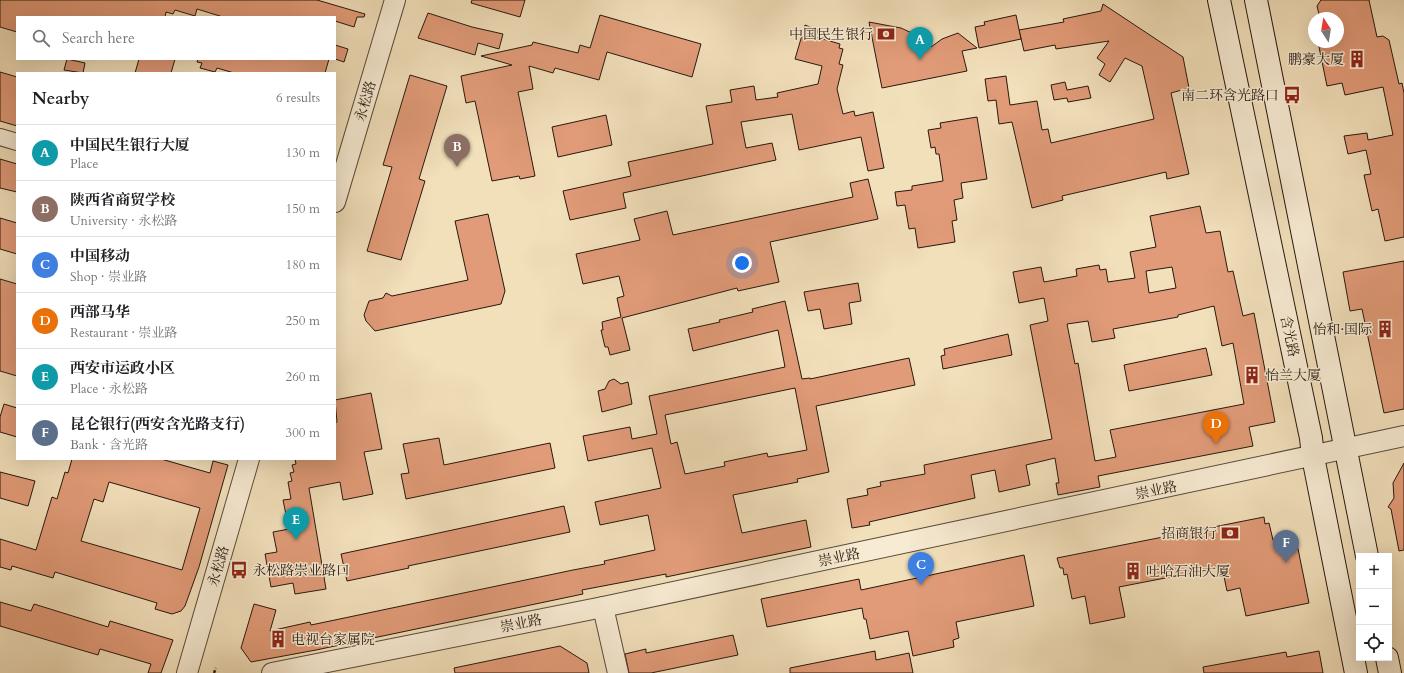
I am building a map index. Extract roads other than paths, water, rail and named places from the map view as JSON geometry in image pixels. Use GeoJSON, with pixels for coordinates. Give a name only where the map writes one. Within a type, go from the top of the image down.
{"type":"FeatureCollection","features":[{"type":"Feature","properties":{"kind":"main road","name":"含光路"},"geometry":{"type":"LineString","coordinates":[[1219,0],[1311,438],[1313,457],[1356,673]]}},
{"type":"Feature","properties":{"kind":"main road"},"geometry":{"type":"LineString","coordinates":[[1256,0],[1366,553]]}},
{"type":"Feature","properties":{"kind":"main road"},"geometry":{"type":"LineString","coordinates":[[1388,661],[1390,673]]}},
{"type":"Feature","properties":{"kind":"street","name":"永松路"},"geometry":{"type":"LineString","coordinates":[[336,157],[381,0]]}},
{"type":"Feature","properties":{"kind":"street","name":"永松路"},"geometry":{"type":"LineString","coordinates":[[336,199],[394,0]]}},
{"type":"Feature","properties":{"kind":"street"},"geometry":{"type":"LineString","coordinates":[[0,137],[16,142]]}},
{"type":"Feature","properties":{"kind":"street","name":"崇业路"},"geometry":{"type":"LineString","coordinates":[[272,673],[603,607],[1313,457],[1404,436]]}},
{"type":"Feature","properties":{"kind":"street","name":"永松路"},"geometry":{"type":"LineString","coordinates":[[187,673],[249,460]]}},
{"type":"Feature","properties":{"kind":"street","name":"永松路"},"geometry":{"type":"LineString","coordinates":[[208,671],[261,460]]}},
{"type":"Feature","properties":{"kind":"street"},"geometry":{"type":"LineString","coordinates":[[603,607],[618,673]]}},
{"type":"Feature","properties":{"kind":"place","name":"中国民生银行"},"geometry":{"type":"Point","coordinates":[886,34]}},
{"type":"Feature","properties":{"kind":"place","name":"鹏豪大厦"},"geometry":{"type":"Point","coordinates":[1357,59]}},
{"type":"Feature","properties":{"kind":"place","name":"中国民生银行大厦"},"geometry":{"type":"Point","coordinates":[920,60]}},
{"type":"Feature","properties":{"kind":"place","name":"南二环含光路口"},"geometry":{"type":"Point","coordinates":[1292,95]}},
{"type":"Feature","properties":{"kind":"place","name":"陕西省商贸学校"},"geometry":{"type":"Point","coordinates":[457,167]}},
{"type":"Feature","properties":{"kind":"place","name":"怡和·国际"},"geometry":{"type":"Point","coordinates":[1385,329]}},
{"type":"Feature","properties":{"kind":"place","name":"怡兰大厦"},"geometry":{"type":"Point","coordinates":[1252,375]}},
{"type":"Feature","properties":{"kind":"place","name":"西部马华"},"geometry":{"type":"Point","coordinates":[1216,444]}},
{"type":"Feature","properties":{"kind":"place","name":"招商银行"},"geometry":{"type":"Point","coordinates":[1230,533]}},
{"type":"Feature","properties":{"kind":"place","name":"西安市运政小区"},"geometry":{"type":"Point","coordinates":[296,540]}},
{"type":"Feature","properties":{"kind":"place","name":"昆仑银行(西安含光路支行)"},"geometry":{"type":"Point","coordinates":[1286,563]}},
{"type":"Feature","properties":{"kind":"place","name":"永松路崇业路口"},"geometry":{"type":"Point","coordinates":[239,570]}},
{"type":"Feature","properties":{"kind":"place","name":"吐哈石油大厦"},"geometry":{"type":"Point","coordinates":[1133,571]}},
{"type":"Feature","properties":{"kind":"place","name":"中国移动"},"geometry":{"type":"Point","coordinates":[921,585]}},
{"type":"Feature","properties":{"kind":"place","name":"电视台家属院"},"geometry":{"type":"Point","coordinates":[278,639]}}]}
